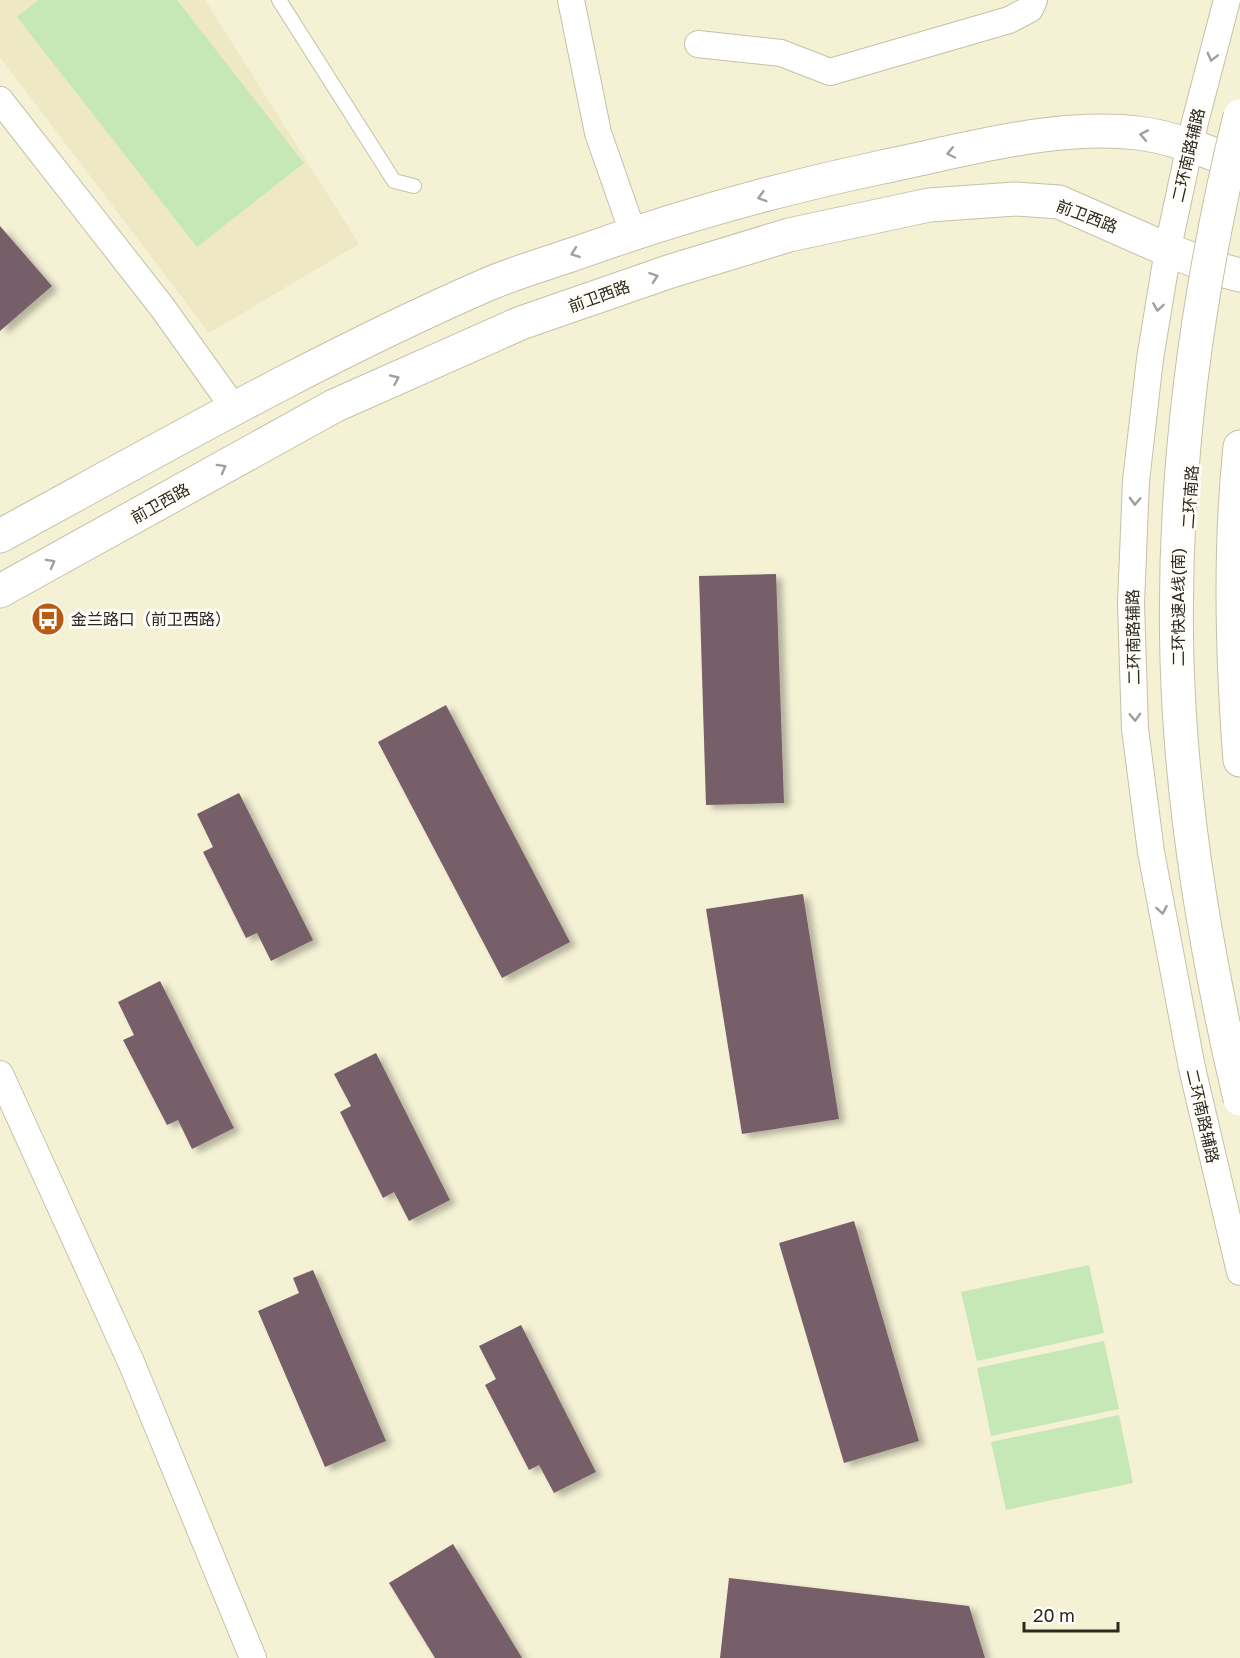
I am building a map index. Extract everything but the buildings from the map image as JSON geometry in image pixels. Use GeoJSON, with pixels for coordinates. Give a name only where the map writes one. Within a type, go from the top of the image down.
{"type":"FeatureCollection","features":[{"type":"Feature","properties":{"kind":"main road","name":"二环快速A线(南)"},"geometry":{"type":"LineString","coordinates":[[1240,116],[1212,237],[1193,355],[1179,500],[1176,606],[1180,719],[1192,839],[1211,959],[1240,1099]]}},
{"type":"Feature","properties":{"kind":"main road"},"geometry":{"type":"LineString","coordinates":[[0,536],[326,360],[489,284],[633,233],[821,180],[1007,141],[1076,131],[1139,133],[1190,145],[1240,162]]}},
{"type":"Feature","properties":{"kind":"main road","name":"二环南路"},"geometry":{"type":"LineString","coordinates":[[1240,162],[1228,272],[1199,397],[1190,490],[1187,553],[1187,661],[1195,777],[1221,957],[1240,1051]]}},
{"type":"Feature","properties":{"kind":"main road","name":"前卫西路"},"geometry":{"type":"LineString","coordinates":[[0,591],[334,406],[521,323],[671,271],[778,239],[929,205],[1015,199],[1059,202],[1168,250],[1228,272]]}},
{"type":"Feature","properties":{"kind":"main road"},"geometry":{"type":"LineString","coordinates":[[1240,447],[1235,504],[1233,660],[1240,760]]}},
{"type":"Feature","properties":{"kind":"street"},"geometry":{"type":"LineString","coordinates":[[571,0],[598,133],[633,233]]}},
{"type":"Feature","properties":{"kind":"street"},"geometry":{"type":"LineString","coordinates":[[698,44],[781,53],[830,72],[1009,20],[1030,9],[1034,0]]}},
{"type":"Feature","properties":{"kind":"street","name":"二环南路辅路"},"geometry":{"type":"LineString","coordinates":[[1227,0],[1190,145],[1168,250],[1150,358],[1136,481],[1131,604],[1136,729],[1151,852],[1172,967],[1210,1147],[1240,1272]]}},
{"type":"Feature","properties":{"kind":"street"},"geometry":{"type":"LineString","coordinates":[[0,100],[162,306],[234,408]]}},
{"type":"Feature","properties":{"kind":"street"},"geometry":{"type":"LineString","coordinates":[[0,1074],[131,1362],[253,1658]]}},
{"type":"Feature","properties":{"kind":"lane"},"geometry":{"type":"LineString","coordinates":[[279,0],[394,181],[414,186]]}},
{"type":"Feature","properties":{"kind":"shaded area"},"geometry":{"type":"Polygon","coordinates":[[[0,0],[205,0],[359,244],[209,333],[0,57],[0,0]]]}},
{"type":"Feature","properties":{"kind":"green space"},"geometry":{"type":"Polygon","coordinates":[[[38,0],[177,0],[304,163],[197,247],[17,17],[38,0]]]}},
{"type":"Feature","properties":{"kind":"green space"},"geometry":{"type":"Polygon","coordinates":[[[1089,1265],[1104,1333],[977,1361],[961,1292],[1089,1265]]]}},
{"type":"Feature","properties":{"kind":"green space"},"geometry":{"type":"Polygon","coordinates":[[[1104,1341],[1119,1409],[991,1436],[977,1368],[1104,1341]]]}},
{"type":"Feature","properties":{"kind":"green space"},"geometry":{"type":"Polygon","coordinates":[[[1119,1415],[1133,1483],[1006,1510],[991,1442],[1119,1415]]]}},
{"type":"Feature","properties":{"kind":"place","name":"金兰路口（前卫西路）"},"geometry":{"type":"Point","coordinates":[48,619]}}]}
